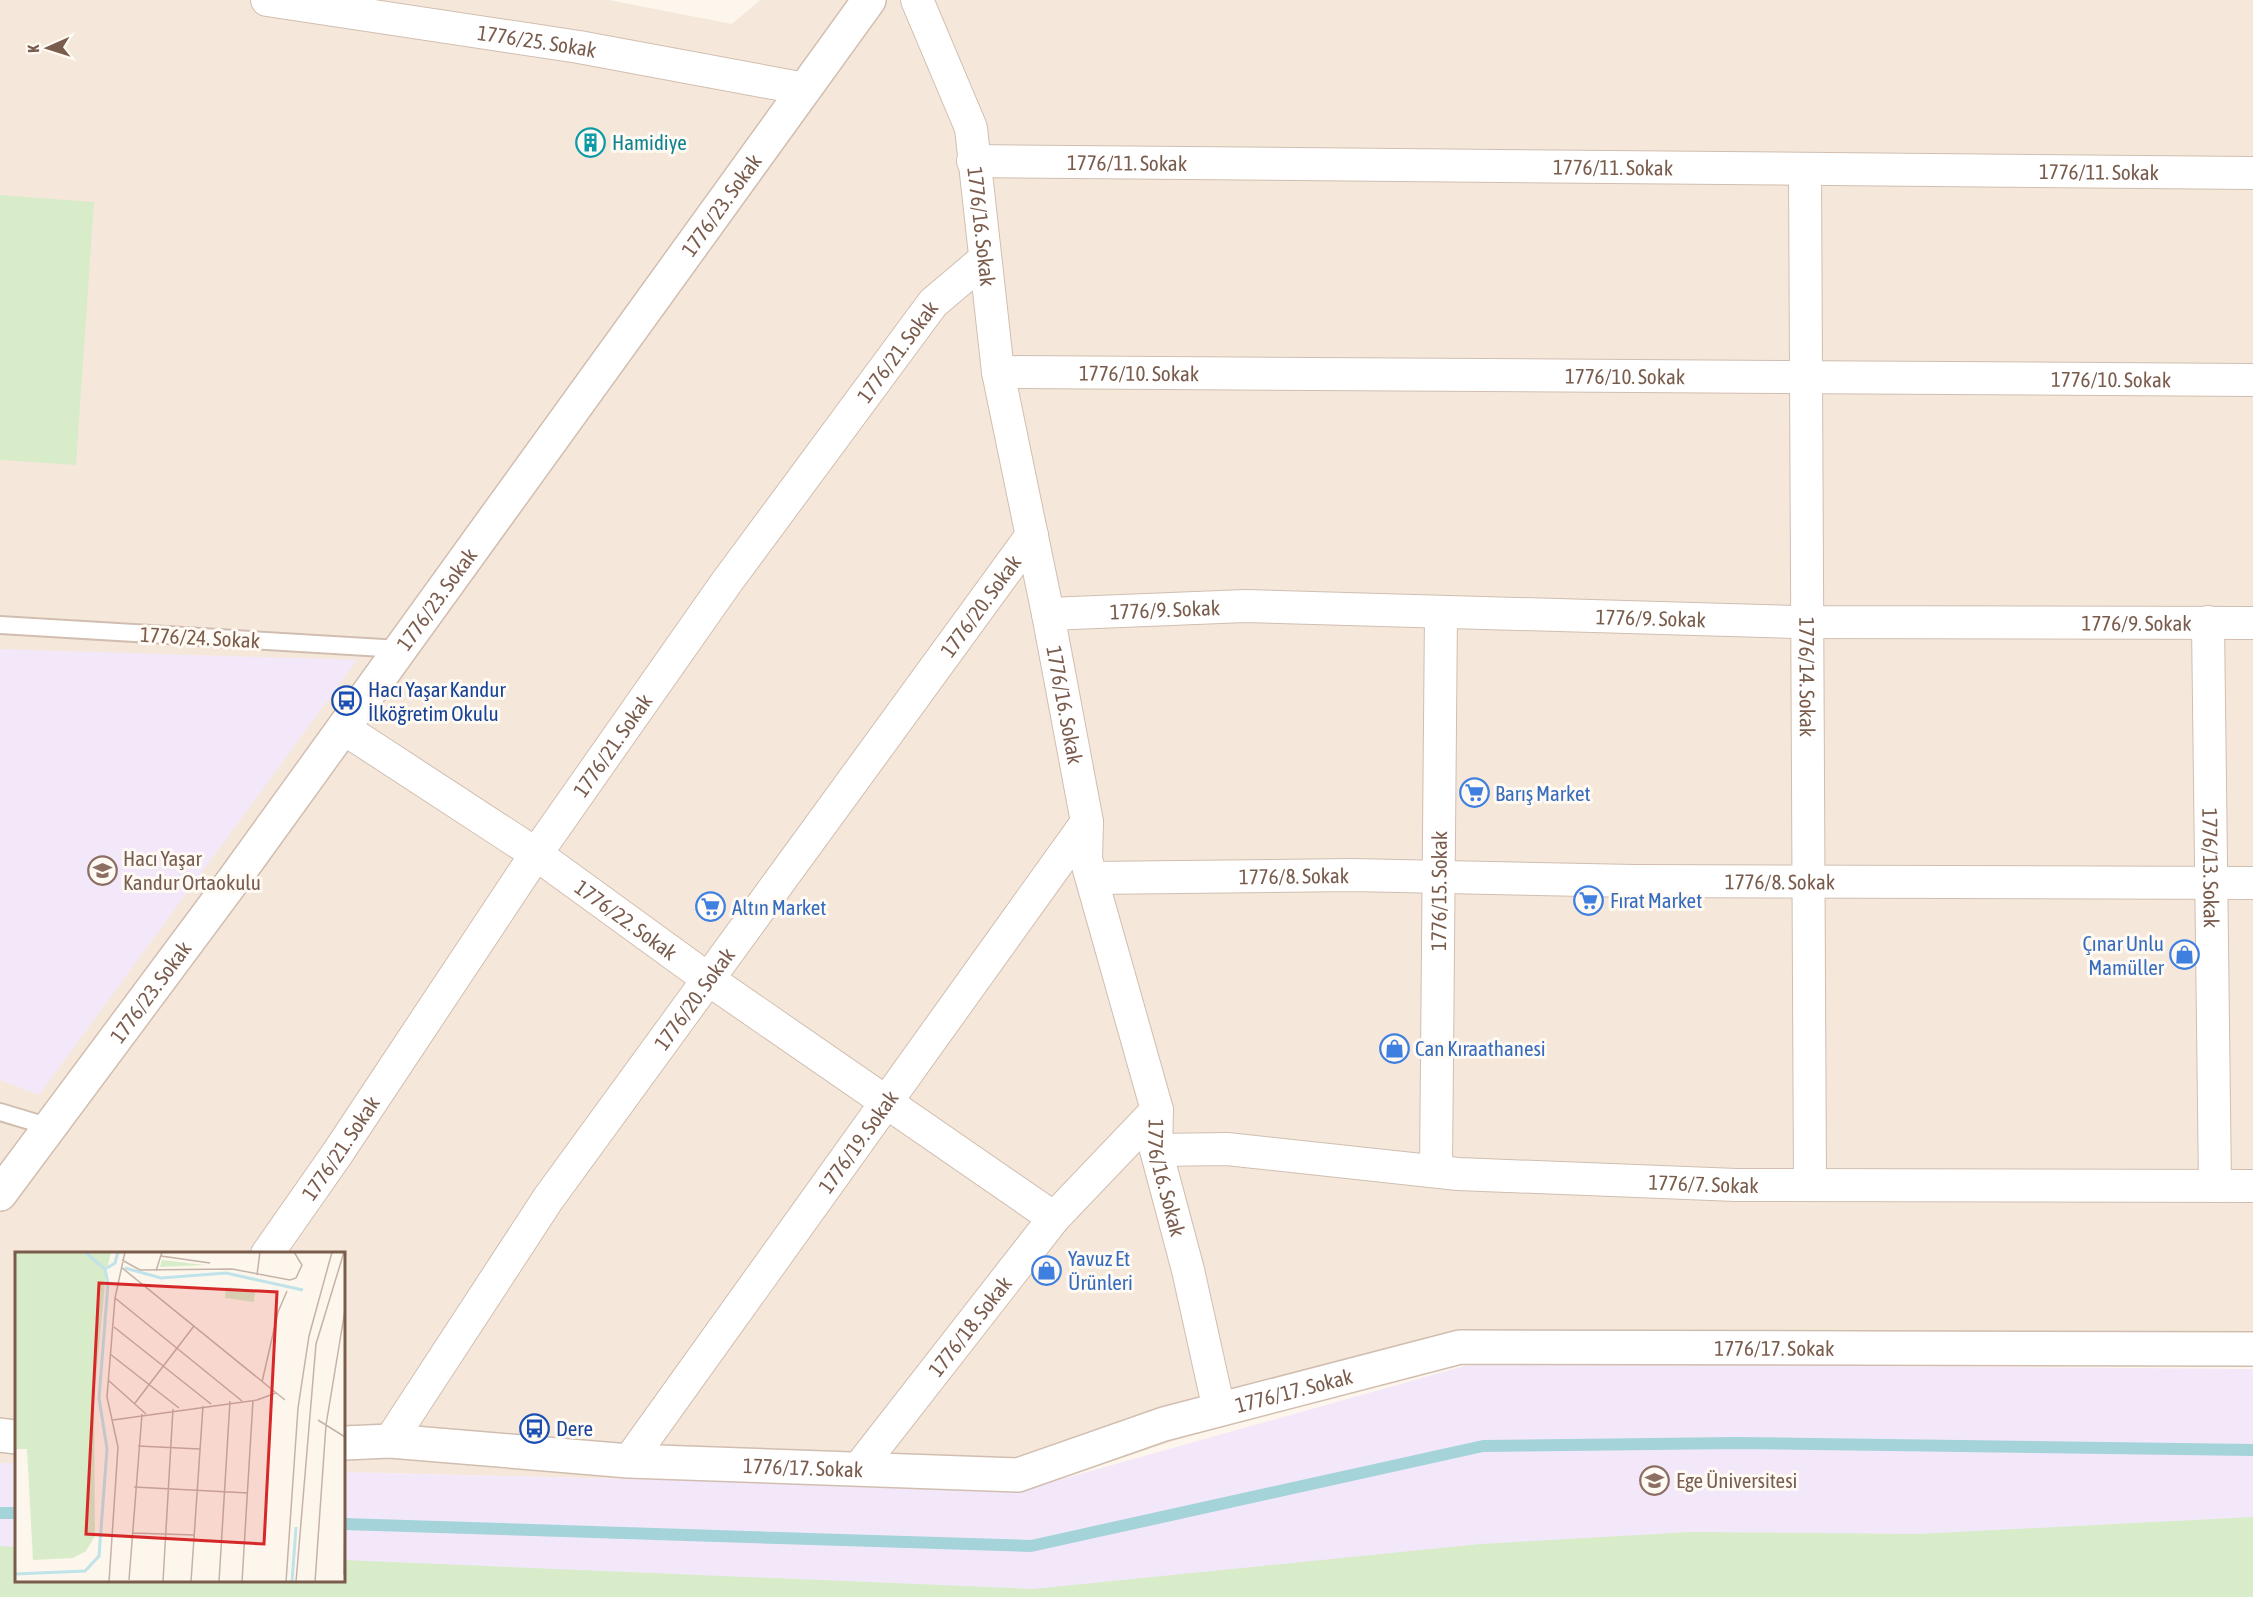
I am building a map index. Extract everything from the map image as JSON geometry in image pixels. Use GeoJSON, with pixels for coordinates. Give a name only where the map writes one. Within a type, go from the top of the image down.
{"type":"FeatureCollection","features":[{"type":"Feature","properties":{"kind":"street","name":"1776/25. Sokak"},"geometry":{"type":"LineString","coordinates":[[267,0],[579,47],[805,89]]}},
{"type":"Feature","properties":{"kind":"street","name":"1776/23. Sokak"},"geometry":{"type":"LineString","coordinates":[[0,1194],[343,729],[869,0]]}},
{"type":"Feature","properties":{"kind":"street","name":"1776/16. Sokak"},"geometry":{"type":"LineString","coordinates":[[916,0],[971,128],[998,372],[1048,614],[1087,822],[1086,859],[1157,1110],[1156,1149],[1188,1270],[1219,1410]]}},
{"type":"Feature","properties":{"kind":"street","name":"1776/11. Sokak"},"geometry":{"type":"LineString","coordinates":[[973,161],[2253,173]]}},
{"type":"Feature","properties":{"kind":"street","name":"1776/14. Sokak"},"geometry":{"type":"LineString","coordinates":[[1805,170],[1810,1185]]}},
{"type":"Feature","properties":{"kind":"street","name":"1776/21. Sokak"},"geometry":{"type":"LineString","coordinates":[[268,1252],[337,1154],[536,854],[726,584],[933,303],[985,259]]}},
{"type":"Feature","properties":{"kind":"street","name":"1776/10. Sokak"},"geometry":{"type":"LineString","coordinates":[[998,372],[2253,380]]}},
{"type":"Feature","properties":{"kind":"street","name":"1776/20. Sokak"},"geometry":{"type":"LineString","coordinates":[[390,1441],[548,1199],[1032,535]]}},
{"type":"Feature","properties":{"kind":"street","name":"1776/9. Sokak"},"geometry":{"type":"LineString","coordinates":[[1048,614],[1245,606],[1807,622],[2253,623]]}},
{"type":"Feature","properties":{"kind":"street","name":"1776/15. Sokak"},"geometry":{"type":"LineString","coordinates":[[1436,1170],[1441,612]]}},
{"type":"Feature","properties":{"kind":"street","name":"1776/13. Sokak"},"geometry":{"type":"LineString","coordinates":[[2208,622],[2216,1186]]}},
{"type":"Feature","properties":{"kind":"street","name":"1776/22. Sokak"},"geometry":{"type":"LineString","coordinates":[[343,729],[536,854],[708,979],[1054,1218]]}},
{"type":"Feature","properties":{"kind":"street","name":"1776/19. Sokak"},"geometry":{"type":"LineString","coordinates":[[629,1461],[1087,822]]}},
{"type":"Feature","properties":{"kind":"street","name":"1776/8. Sokak"},"geometry":{"type":"LineString","coordinates":[[1092,878],[1438,877],[2253,883]]}},
{"type":"Feature","properties":{"kind":"street","name":"1776/18. Sokak"},"geometry":{"type":"LineString","coordinates":[[859,1468],[1054,1218],[1157,1110]]}},
{"type":"Feature","properties":{"kind":"street","name":"1776/7. Sokak"},"geometry":{"type":"LineString","coordinates":[[1156,1149],[1227,1149],[1458,1174],[1736,1185],[2253,1186]]}},
{"type":"Feature","properties":{"kind":"street","name":"1776/17. Sokak"},"geometry":{"type":"LineString","coordinates":[[345,1443],[390,1441],[629,1461],[1018,1475],[1164,1424],[1460,1347],[2253,1348]]}},
{"type":"Feature","properties":{"kind":"street"},"geometry":{"type":"LineString","coordinates":[[0,1435],[15,1437]]}},
{"type":"Feature","properties":{"kind":"lane","name":"1776/24. Sokak"},"geometry":{"type":"LineString","coordinates":[[0,625],[400,649]]}},
{"type":"Feature","properties":{"kind":"lane"},"geometry":{"type":"LineString","coordinates":[[0,1112],[50,1127]]}},
{"type":"Feature","properties":{"kind":"shaded area"},"geometry":{"type":"Polygon","coordinates":[[[0,0],[609,0],[732,24],[760,0],[2253,0],[2253,1367],[1460,1347],[1027,1489],[345,1472],[345,1252],[15,1252],[15,1463],[0,1463],[0,0]]]}},
{"type":"Feature","properties":{"kind":"shaded area","name":"Hacı Yaşar Kandur Ortaokulu"},"geometry":{"type":"Polygon","coordinates":[[[0,649],[357,660],[39,1095],[0,1080],[0,649]]]}},
{"type":"Feature","properties":{"kind":"shaded area","name":"Ege Üniversitesi"},"geometry":{"type":"Polygon","coordinates":[[[1475,1363],[2253,1369],[2253,1597],[0,1597],[0,1463],[15,1463],[15,1582],[345,1582],[345,1472],[1027,1489],[1475,1363]]]}},
{"type":"Feature","properties":{"kind":"green space"},"geometry":{"type":"Polygon","coordinates":[[[0,195],[94,202],[76,465],[0,460],[0,195]]]}},
{"type":"Feature","properties":{"kind":"green space"},"geometry":{"type":"Polygon","coordinates":[[[2253,1517],[2253,1597],[0,1597],[0,1546],[15,1547],[15,1582],[345,1582],[345,1560],[1033,1589],[1480,1544],[1691,1532],[1918,1534],[2253,1517]]]}},
{"type":"Feature","properties":{"kind":"waterway"},"geometry":{"type":"LineString","coordinates":[[345,1524],[1031,1546],[1483,1446],[1737,1443],[2253,1450]]}},
{"type":"Feature","properties":{"kind":"waterway"},"geometry":{"type":"LineString","coordinates":[[0,1513],[15,1513]]}},
{"type":"Feature","properties":{"kind":"place","name":"Hamidiye"},"geometry":{"type":"Point","coordinates":[591,142]}},
{"type":"Feature","properties":{"kind":"place","name":"Hacı Yaşar Kandur İlköğretim Okulu"},"geometry":{"type":"Point","coordinates":[347,701]}},
{"type":"Feature","properties":{"kind":"place","name":"Barış Market"},"geometry":{"type":"Point","coordinates":[1474,793]}},
{"type":"Feature","properties":{"kind":"place","name":"Hacı Yaşar Kandur Ortaokulu"},"geometry":{"type":"Point","coordinates":[102,870]}},
{"type":"Feature","properties":{"kind":"place","name":"Fırat Market"},"geometry":{"type":"Point","coordinates":[1589,900]}},
{"type":"Feature","properties":{"kind":"place","name":"Altın Market"},"geometry":{"type":"Point","coordinates":[711,907]}},
{"type":"Feature","properties":{"kind":"place","name":"Çınar Unlu Mamüller"},"geometry":{"type":"Point","coordinates":[2185,955]}},
{"type":"Feature","properties":{"kind":"place","name":"Can Kıraathanesi"},"geometry":{"type":"Point","coordinates":[1394,1048]}},
{"type":"Feature","properties":{"kind":"place","name":"Yavuz Et Ürünleri"},"geometry":{"type":"Point","coordinates":[1047,1270]}},
{"type":"Feature","properties":{"kind":"place","name":"Dere"},"geometry":{"type":"Point","coordinates":[535,1428]}},
{"type":"Feature","properties":{"kind":"place","name":"Ege Üniversitesi"},"geometry":{"type":"Point","coordinates":[1655,1480]}}]}
